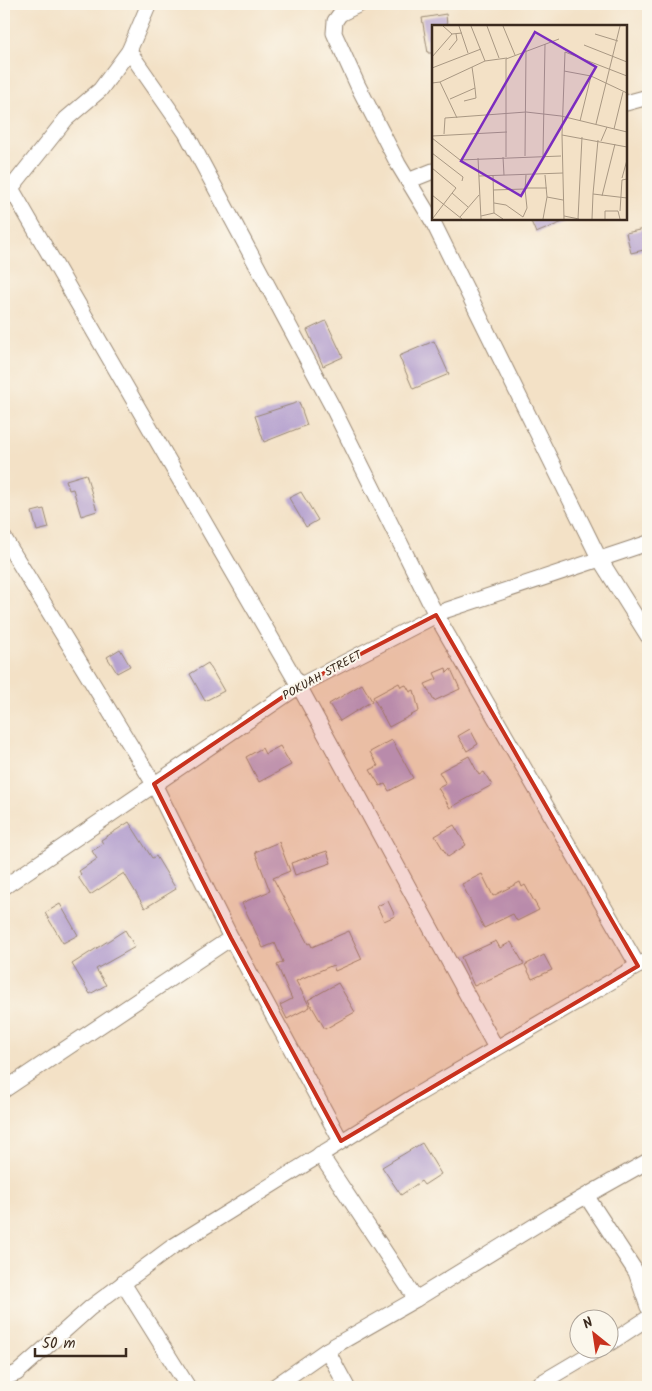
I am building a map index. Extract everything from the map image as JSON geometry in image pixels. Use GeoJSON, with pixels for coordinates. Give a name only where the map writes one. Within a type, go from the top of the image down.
{"type":"FeatureCollection","features":[{"type":"Feature","properties":{"kind":"street"},"geometry":{"type":"LineString","coordinates":[[149,4],[129,51],[100,90],[66,119],[8,193],[299,686],[496,1048]]}},
{"type":"Feature","properties":{"kind":"street"},"geometry":{"type":"LineString","coordinates":[[360,4],[340,14],[335,21],[334,33],[358,86],[432,222],[599,558],[648,636]]}},
{"type":"Feature","properties":{"kind":"street"},"geometry":{"type":"LineString","coordinates":[[4,1378],[17,1373],[90,1308],[172,1247],[341,1141],[643,963],[436,615],[332,406],[186,133],[129,51]]}},
{"type":"Feature","properties":{"kind":"street"},"geometry":{"type":"LineString","coordinates":[[627,104],[648,97]]}},
{"type":"Feature","properties":{"kind":"street"},"geometry":{"type":"LineString","coordinates":[[408,181],[432,171]]}},
{"type":"Feature","properties":{"kind":"street"},"geometry":{"type":"LineString","coordinates":[[4,538],[154,784],[231,938],[341,1141]]}},
{"type":"Feature","properties":{"kind":"street","name":"POKUAH STREET"},"geometry":{"type":"LineString","coordinates":[[4,887],[299,686],[436,615],[599,558],[648,543]]}},
{"type":"Feature","properties":{"kind":"street"},"geometry":{"type":"LineString","coordinates":[[4,1090],[231,938]]}},
{"type":"Feature","properties":{"kind":"street"},"geometry":{"type":"LineString","coordinates":[[320,1154],[416,1299]]}},
{"type":"Feature","properties":{"kind":"street"},"geometry":{"type":"LineString","coordinates":[[274,1387],[327,1350],[648,1160]]}},
{"type":"Feature","properties":{"kind":"street"},"geometry":{"type":"LineString","coordinates":[[587,1197],[636,1272],[647,1303]]}},
{"type":"Feature","properties":{"kind":"street"},"geometry":{"type":"LineString","coordinates":[[123,1283],[188,1387]]}},
{"type":"Feature","properties":{"kind":"street"},"geometry":{"type":"LineString","coordinates":[[620,1336],[648,1318]]}},
{"type":"Feature","properties":{"kind":"street"},"geometry":{"type":"LineString","coordinates":[[327,1350],[347,1387]]}},
{"type":"Feature","properties":{"kind":"street"},"geometry":{"type":"LineString","coordinates":[[534,1387],[583,1358]]}},
{"type":"Feature","properties":{"kind":"highlighted area"},"geometry":{"type":"Polygon","coordinates":[[[436,615],[638,966],[341,1141],[231,938],[154,784],[299,686],[436,615]]]}},
{"type":"Feature","properties":{"kind":"building"},"geometry":{"type":"Polygon","coordinates":[[[446,14],[447,25],[432,25],[432,53],[428,53],[422,18],[446,14]]]}},
{"type":"Feature","properties":{"kind":"building"},"geometry":{"type":"Polygon","coordinates":[[[530,220],[568,220],[536,233],[530,220]]]}},
{"type":"Feature","properties":{"kind":"building"},"geometry":{"type":"Polygon","coordinates":[[[648,228],[648,249],[631,253],[626,233],[648,228]]]}},
{"type":"Feature","properties":{"kind":"building"},"geometry":{"type":"Polygon","coordinates":[[[326,321],[343,357],[323,366],[307,330],[326,321]]]}},
{"type":"Feature","properties":{"kind":"building"},"geometry":{"type":"Polygon","coordinates":[[[434,341],[449,374],[413,389],[399,356],[434,341]]]}},
{"type":"Feature","properties":{"kind":"building"},"geometry":{"type":"Polygon","coordinates":[[[299,402],[307,425],[264,442],[255,416],[299,402]]]}},
{"type":"Feature","properties":{"kind":"building"},"geometry":{"type":"Polygon","coordinates":[[[86,474],[97,511],[81,516],[73,489],[69,490],[66,480],[86,474]]]}},
{"type":"Feature","properties":{"kind":"building"},"geometry":{"type":"Polygon","coordinates":[[[301,492],[318,520],[306,527],[289,498],[301,492]]]}},
{"type":"Feature","properties":{"kind":"building"},"geometry":{"type":"Polygon","coordinates":[[[44,509],[49,528],[37,531],[32,512],[44,509]]]}},
{"type":"Feature","properties":{"kind":"building"},"geometry":{"type":"Polygon","coordinates":[[[120,649],[130,666],[117,673],[107,657],[120,649]]]}},
{"type":"Feature","properties":{"kind":"building"},"geometry":{"type":"Polygon","coordinates":[[[208,663],[224,691],[205,701],[190,674],[208,663]]]}},
{"type":"Feature","properties":{"kind":"building"},"geometry":{"type":"Polygon","coordinates":[[[446,668],[447,673],[451,669],[460,689],[434,701],[425,684],[437,679],[434,673],[446,668]]]}},
{"type":"Feature","properties":{"kind":"building"},"geometry":{"type":"Polygon","coordinates":[[[399,683],[401,687],[406,685],[410,692],[414,690],[419,711],[389,727],[373,697],[399,683]]]}},
{"type":"Feature","properties":{"kind":"building"},"geometry":{"type":"Polygon","coordinates":[[[362,684],[372,701],[340,721],[329,704],[362,684]]]}},
{"type":"Feature","properties":{"kind":"building"},"geometry":{"type":"Polygon","coordinates":[[[470,729],[478,744],[467,751],[458,736],[470,729]]]}},
{"type":"Feature","properties":{"kind":"building"},"geometry":{"type":"Polygon","coordinates":[[[392,740],[413,778],[389,791],[385,784],[380,786],[370,770],[378,766],[370,752],[392,740]]]}},
{"type":"Feature","properties":{"kind":"building"},"geometry":{"type":"Polygon","coordinates":[[[280,746],[291,765],[259,782],[246,757],[262,748],[265,754],[280,746]]]}},
{"type":"Feature","properties":{"kind":"building"},"geometry":{"type":"Polygon","coordinates":[[[469,756],[479,775],[484,772],[492,785],[450,808],[438,788],[446,784],[439,772],[469,756]]]}},
{"type":"Feature","properties":{"kind":"building"},"geometry":{"type":"Polygon","coordinates":[[[129,822],[152,858],[156,856],[176,889],[145,908],[124,873],[90,895],[78,877],[81,874],[79,871],[97,859],[92,851],[103,844],[101,840],[129,822]]]}},
{"type":"Feature","properties":{"kind":"building"},"geometry":{"type":"Polygon","coordinates":[[[454,825],[466,845],[448,857],[435,836],[454,825]]]}},
{"type":"Feature","properties":{"kind":"building"},"geometry":{"type":"Polygon","coordinates":[[[279,842],[290,871],[273,878],[308,944],[310,943],[312,947],[349,931],[362,959],[335,971],[333,965],[296,981],[310,1007],[287,1019],[280,1005],[292,999],[277,965],[283,962],[275,943],[263,948],[242,903],[270,891],[255,852],[279,842]]]}},
{"type":"Feature","properties":{"kind":"building"},"geometry":{"type":"Polygon","coordinates":[[[327,851],[331,863],[295,875],[291,863],[327,851]]]}},
{"type":"Feature","properties":{"kind":"building"},"geometry":{"type":"Polygon","coordinates":[[[482,874],[493,896],[520,882],[522,887],[525,885],[539,910],[517,921],[513,914],[484,928],[462,884],[482,874]]]}},
{"type":"Feature","properties":{"kind":"building"},"geometry":{"type":"Polygon","coordinates":[[[388,901],[395,916],[384,921],[377,906],[388,901]]]}},
{"type":"Feature","properties":{"kind":"building"},"geometry":{"type":"Polygon","coordinates":[[[60,904],[78,935],[63,943],[45,913],[60,904]]]}},
{"type":"Feature","properties":{"kind":"building"},"geometry":{"type":"Polygon","coordinates":[[[125,930],[135,947],[96,969],[106,985],[90,994],[72,964],[125,930]]]}},
{"type":"Feature","properties":{"kind":"building"},"geometry":{"type":"Polygon","coordinates":[[[496,941],[500,948],[511,942],[524,964],[474,986],[461,957],[496,941]]]}},
{"type":"Feature","properties":{"kind":"building"},"geometry":{"type":"Polygon","coordinates":[[[544,955],[552,970],[532,979],[525,965],[544,955]]]}},
{"type":"Feature","properties":{"kind":"building"},"geometry":{"type":"Polygon","coordinates":[[[338,983],[355,1012],[325,1029],[308,1000],[338,983]]]}},
{"type":"Feature","properties":{"kind":"building"},"geometry":{"type":"Polygon","coordinates":[[[422,1143],[441,1174],[424,1185],[421,1181],[401,1195],[382,1167],[422,1143]]]}}]}
